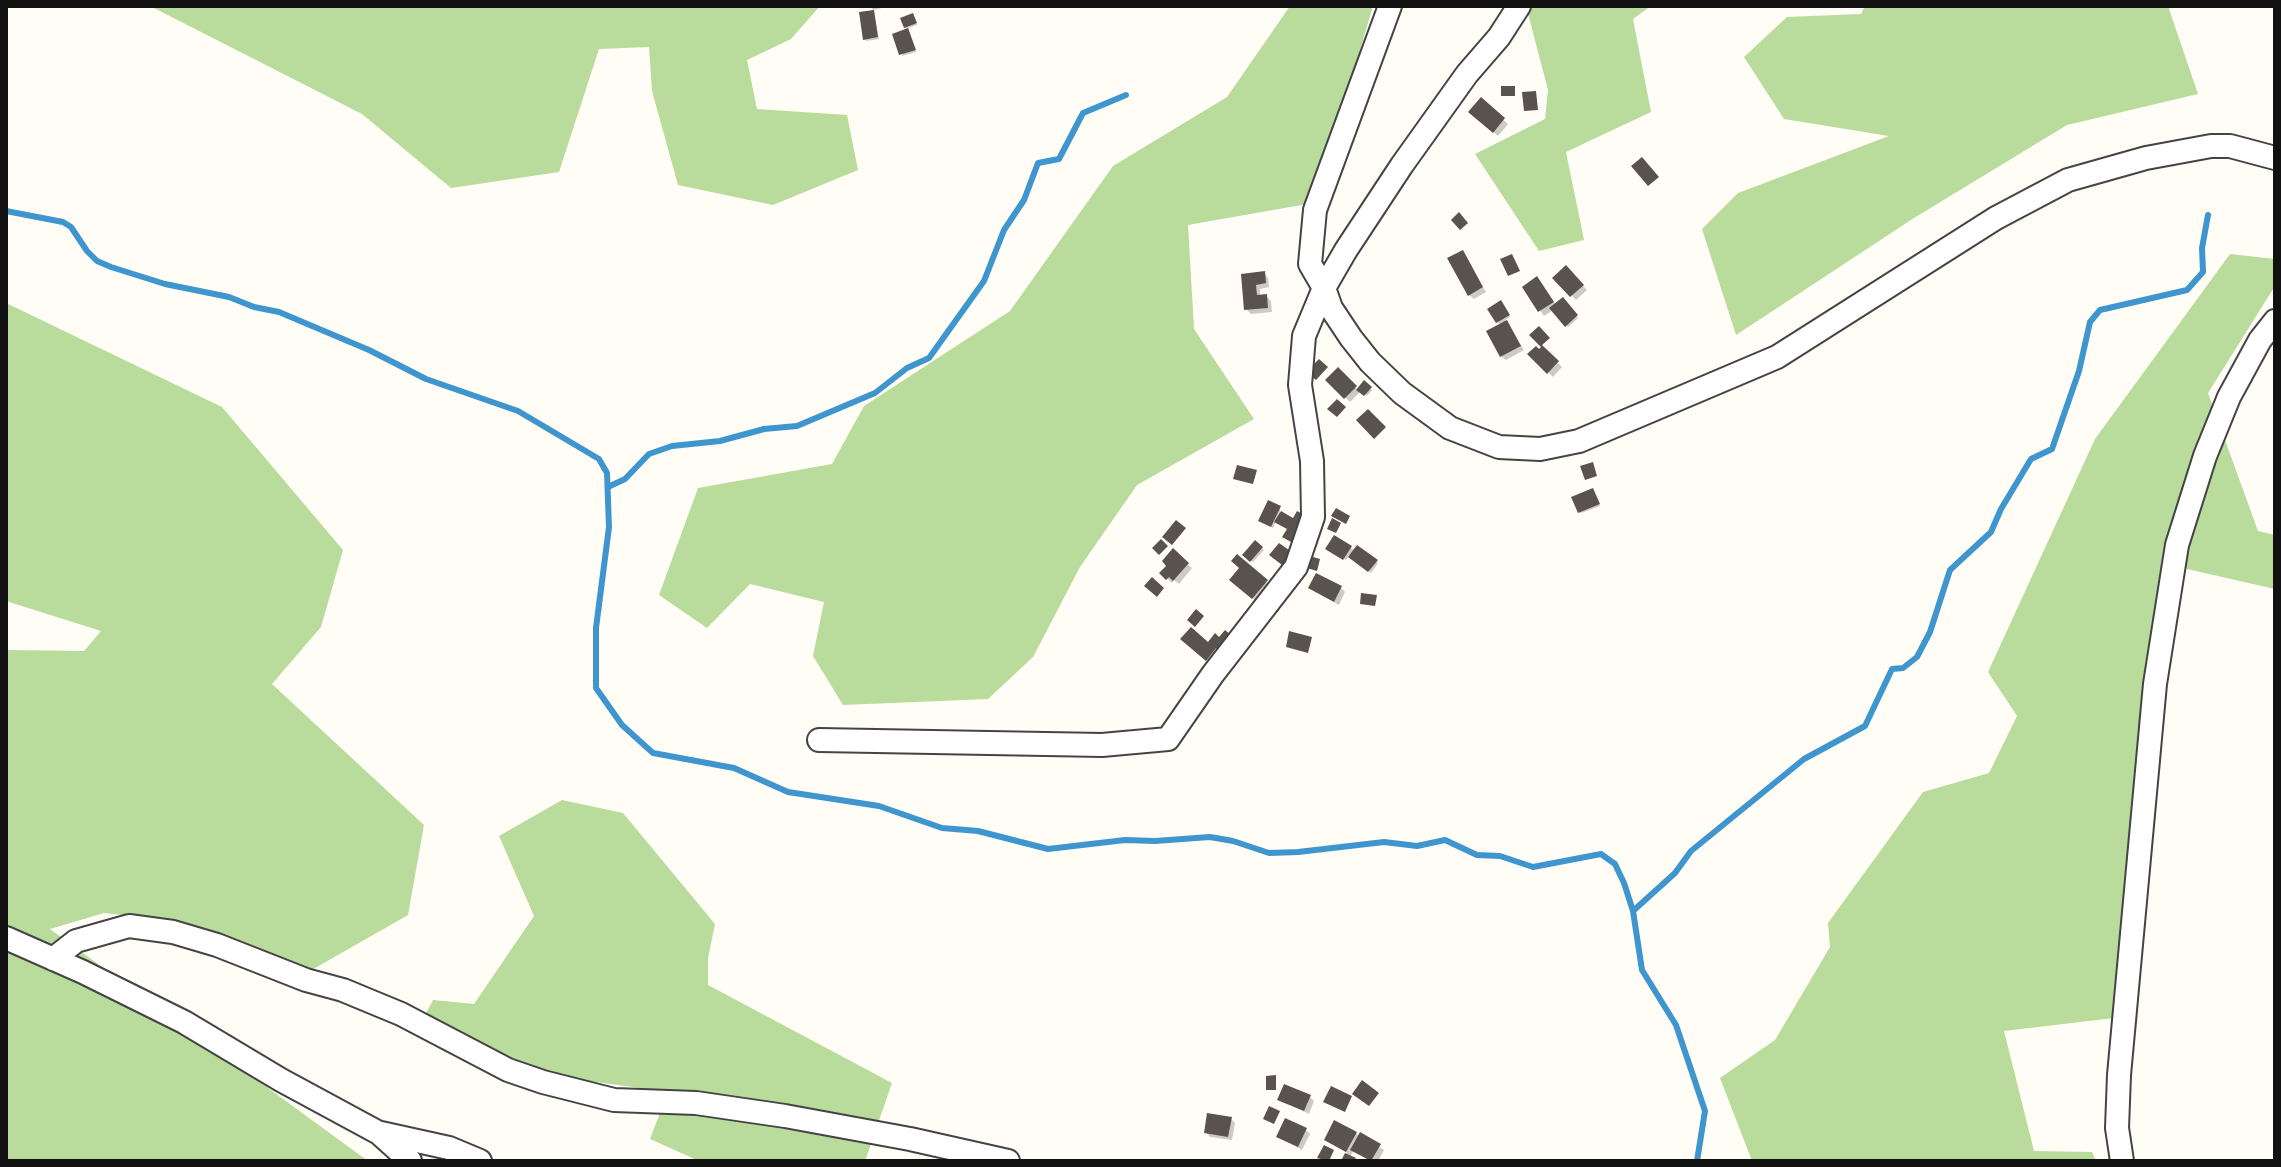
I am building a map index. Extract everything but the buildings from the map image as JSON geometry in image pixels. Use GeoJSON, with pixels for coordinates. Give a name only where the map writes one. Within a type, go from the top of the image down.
{"type":"FeatureCollection","features":[{"type":"Feature","properties":{"kind":"street"},"geometry":{"type":"LineString","coordinates":[[1390,6],[1315,210],[1310,264],[1331,308],[1370,362],[1402,393],[1450,428],[1499,447],[1562,447],[1667,406],[1777,357],[1996,218],[2068,180],[2146,158],[2211,146],[2230,146],[2275,158]]}},
{"type":"Feature","properties":{"kind":"street"},"geometry":{"type":"LineString","coordinates":[[819,740],[1102,745],[1168,739],[1213,674],[1296,567],[1313,517],[1312,461],[1300,385],[1304,336],[1324,288],[1402,165],[1519,6]]}},
{"type":"Feature","properties":{"kind":"street"},"geometry":{"type":"LineString","coordinates":[[2122,1161],[2117,1128],[2121,1060],[2155,684],[2177,545],[2205,456],[2229,397],[2260,340],[2275,321]]}},
{"type":"Feature","properties":{"kind":"street"},"geometry":{"type":"LineString","coordinates":[[53,959],[76,941],[129,926],[173,932],[217,945],[306,980],[343,990],[401,1014],[508,1070],[543,1082],[614,1100],[696,1103],[785,1116],[1008,1161]]}},
{"type":"Feature","properties":{"kind":"street"},"geometry":{"type":"LineString","coordinates":[[6,938],[184,1022],[281,1080],[379,1133],[410,1161]]}},
{"type":"Feature","properties":{"kind":"street"},"geometry":{"type":"LineString","coordinates":[[379,1133],[449,1148],[480,1161]]}},
{"type":"Feature","properties":{"kind":"green space"},"geometry":{"type":"Polygon","coordinates":[[[150,6],[820,6],[791,39],[747,60],[757,109],[847,115],[858,170],[773,205],[678,185],[652,91],[649,47],[599,49],[559,172],[451,188],[362,114],[150,6]]]}},
{"type":"Feature","properties":{"kind":"green space"},"geometry":{"type":"Polygon","coordinates":[[[1290,6],[1373,6],[1307,204],[1188,225],[1194,329],[1254,419],[1137,485],[1080,567],[1033,657],[988,699],[843,705],[813,656],[824,602],[750,584],[707,628],[659,595],[698,488],[832,464],[864,406],[1010,311],[1113,166],[1227,97],[1290,6]]]}},
{"type":"Feature","properties":{"kind":"green space"},"geometry":{"type":"Polygon","coordinates":[[[1526,6],[1651,6],[1633,19],[1651,112],[1566,152],[1584,240],[1539,251],[1475,154],[1545,119],[1548,90],[1526,6]]]}},
{"type":"Feature","properties":{"kind":"green space"},"geometry":{"type":"Polygon","coordinates":[[[1865,6],[2168,6],[2198,94],[2067,125],[1914,218],[1736,335],[1702,229],[1738,193],[1889,136],[1784,119],[1744,57],[1787,17],[1861,14],[1865,6]]]}},
{"type":"Feature","properties":{"kind":"green space"},"geometry":{"type":"Polygon","coordinates":[[[2230,254],[2275,259],[2275,286],[2208,393],[2258,531],[2275,535],[2275,589],[2165,564],[2114,1018],[2004,1031],[2034,1151],[2092,1152],[2096,1161],[1752,1161],[1720,1078],[1775,1040],[1830,947],[1828,923],[1923,792],[1989,773],[2017,716],[1988,672],[2095,439],[2230,254]]]}},
{"type":"Feature","properties":{"kind":"green space"},"geometry":{"type":"Polygon","coordinates":[[[6,303],[222,407],[343,550],[321,627],[272,684],[424,825],[408,915],[301,976],[169,920],[104,913],[50,929],[368,1161],[6,1161],[6,650],[84,651],[101,631],[6,601],[6,303]]]}},
{"type":"Feature","properties":{"kind":"green space"},"geometry":{"type":"Polygon","coordinates":[[[562,800],[623,813],[715,924],[708,958],[708,985],[892,1083],[865,1161],[699,1161],[650,1139],[668,1092],[532,1073],[420,1025],[433,1000],[474,1004],[534,916],[499,836],[562,800]]]}},
{"type":"Feature","properties":{"kind":"waterway"},"geometry":{"type":"LineString","coordinates":[[608,487],[625,479],[649,454],[672,446],[720,441],[764,429],[797,426],[875,393],[907,368],[929,358],[984,281],[1004,230],[1024,200],[1038,163],[1059,159],[1083,113],[1126,95]]}},
{"type":"Feature","properties":{"kind":"waterway"},"geometry":{"type":"LineString","coordinates":[[6,211],[63,222],[71,227],[97,261],[111,267],[165,284],[229,297],[279,312],[369,350],[426,379],[518,411],[599,459],[607,473],[609,527],[596,628],[596,688],[622,725],[653,753],[734,768],[788,792],[879,806],[942,828],[978,831],[1048,849],[1125,840],[1210,837],[1269,853],[1384,842],[1417,846],[1445,840],[1477,855],[1500,856],[1533,867],[1601,854],[1615,864],[1624,883],[1633,911],[1642,970],[1676,1025],[1705,1111],[1697,1161]]}},
{"type":"Feature","properties":{"kind":"waterway"},"geometry":{"type":"LineString","coordinates":[[1633,911],[1675,873],[1691,851],[1804,759],[1865,726],[1892,669],[1903,668],[1917,657],[1930,632],[1950,570],[1991,532],[2031,459],[2052,449],[2079,371],[2090,322],[2100,310],[2187,290],[2203,272],[2202,248],[2208,215]]}}]}
